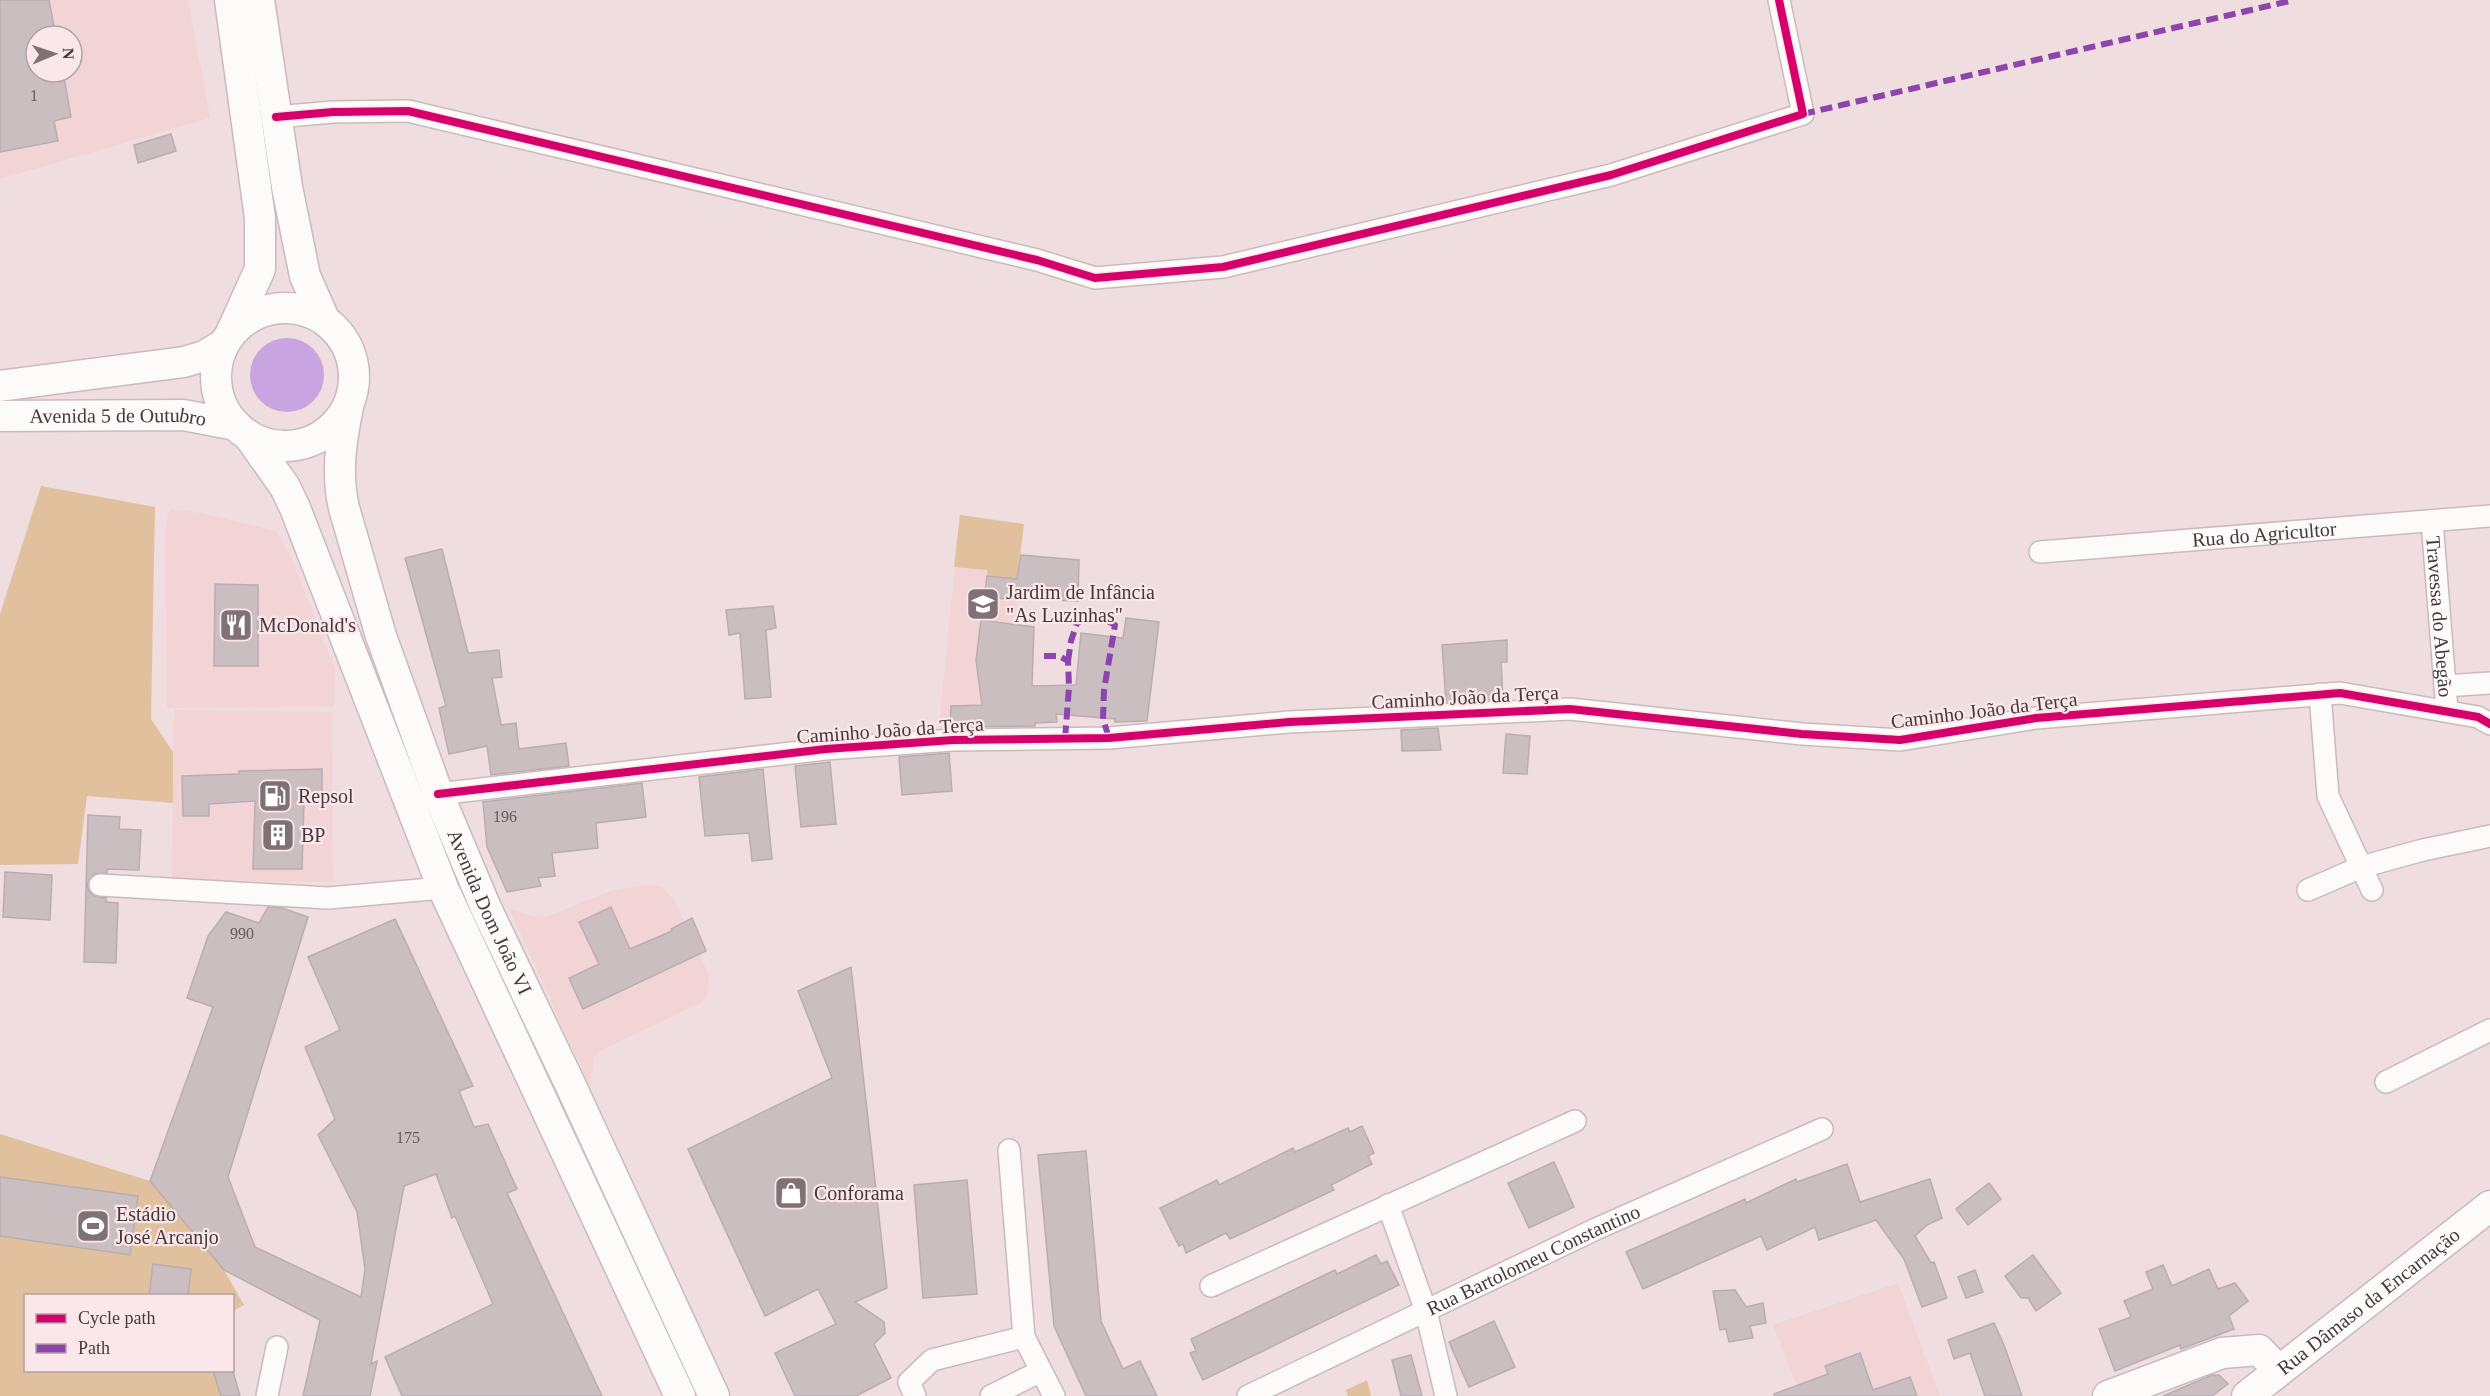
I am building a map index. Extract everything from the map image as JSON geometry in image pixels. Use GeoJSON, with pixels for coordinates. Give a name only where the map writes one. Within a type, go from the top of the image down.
{"type":"FeatureCollection","features":[{"type":"Feature","properties":{"kind":"main road"},"geometry":{"type":"LineString","coordinates":[[227,340],[260,269],[260,218],[230,0]]}},
{"type":"Feature","properties":{"kind":"main road"},"geometry":{"type":"LineString","coordinates":[[259,0],[276,117],[305,276],[324,319]]}},
{"type":"Feature","properties":{"kind":"main road","name":"Avenida Dom João VI"},"geometry":{"type":"LineString","coordinates":[[680,1396],[443,888],[295,508],[285,487],[221,404],[216,385],[217,366],[227,340],[249,317],[274,308],[300,309],[324,319],[343,338],[351,355],[354,385],[340,443],[340,486],[344,508],[381,636],[438,794],[486,908],[714,1396]]}},
{"type":"Feature","properties":{"kind":"main road","name":"Avenida 5 de Outubro"},"geometry":{"type":"LineString","coordinates":[[0,386],[184,362],[204,356],[227,340]]}},
{"type":"Feature","properties":{"kind":"main road","name":"Avenida Dom João VI"},"geometry":{"type":"LineString","coordinates":[[243,431],[277,446],[303,444],[332,428],[348,407]]}},
{"type":"Feature","properties":{"kind":"main road","name":"Avenida 5 de Outubro"},"geometry":{"type":"LineString","coordinates":[[0,416],[183,415],[243,431]]}},
{"type":"Feature","properties":{"kind":"main road","name":"Rua Dâmaso da Encarnação"},"geometry":{"type":"LineString","coordinates":[[2247,1396],[2490,1206]]}},
{"type":"Feature","properties":{"kind":"main road"},"geometry":{"type":"LineString","coordinates":[[2108,1396],[2222,1353],[2259,1350],[2279,1371]]}},
{"type":"Feature","properties":{"kind":"street"},"geometry":{"type":"LineString","coordinates":[[276,117],[333,112],[408,111],[1037,260],[1095,278],[1223,267],[1611,174],[1803,114],[1779,0]]}},
{"type":"Feature","properties":{"kind":"street","name":"Rua do Agricultor"},"geometry":{"type":"LineString","coordinates":[[2040,552],[2490,516]]}},
{"type":"Feature","properties":{"kind":"street","name":"Travessa do Abegão"},"geometry":{"type":"LineString","coordinates":[[2432,521],[2447,711]]}},
{"type":"Feature","properties":{"kind":"street"},"geometry":{"type":"LineString","coordinates":[[2445,686],[2490,683]]}},
{"type":"Feature","properties":{"kind":"street","name":"Caminho João da Terça"},"geometry":{"type":"LineString","coordinates":[[438,794],[826,749],[953,740],[1109,738],[1311,721],[1570,709],[1802,734],[1900,740],[2036,718],[2340,693],[2478,717],[2490,724]]}},
{"type":"Feature","properties":{"kind":"street"},"geometry":{"type":"LineString","coordinates":[[2320,694],[2328,796],[2372,890]]}},
{"type":"Feature","properties":{"kind":"street"},"geometry":{"type":"LineString","coordinates":[[2308,890],[2361,867],[2423,850],[2490,837]]}},
{"type":"Feature","properties":{"kind":"street"},"geometry":{"type":"LineString","coordinates":[[100,885],[328,898],[443,888]]}},
{"type":"Feature","properties":{"kind":"street"},"geometry":{"type":"LineString","coordinates":[[2386,1082],[2490,1030]]}},
{"type":"Feature","properties":{"kind":"street"},"geometry":{"type":"LineString","coordinates":[[1211,1286],[1575,1121]]}},
{"type":"Feature","properties":{"kind":"street","name":"Rua Bartolomeu Constantino"},"geometry":{"type":"LineString","coordinates":[[1248,1396],[1596,1229],[1822,1129]]}},
{"type":"Feature","properties":{"kind":"street"},"geometry":{"type":"LineString","coordinates":[[1009,1150],[1024,1337],[1053,1396]]}},
{"type":"Feature","properties":{"kind":"street"},"geometry":{"type":"LineString","coordinates":[[1388,1204],[1426,1311],[1446,1396]]}},
{"type":"Feature","properties":{"kind":"street"},"geometry":{"type":"LineString","coordinates":[[915,1396],[909,1382],[932,1360],[1024,1337]]}},
{"type":"Feature","properties":{"kind":"street"},"geometry":{"type":"LineString","coordinates":[[267,1396],[277,1347]]}},
{"type":"Feature","properties":{"kind":"street"},"geometry":{"type":"LineString","coordinates":[[991,1396],[1041,1371]]}},
{"type":"Feature","properties":{"kind":"shaded area"},"geometry":{"type":"Polygon","coordinates":[[[0,0],[188,0],[210,118],[0,179],[0,0]]]}},
{"type":"Feature","properties":{"kind":"shaded area"},"geometry":{"type":"Polygon","coordinates":[[[287,338],[301,341],[313,349],[321,361],[324,375],[321,389],[313,401],[301,409],[287,412],[273,409],[261,401],[253,389],[250,375],[253,361],[261,349],[273,341],[287,338]]]}},
{"type":"Feature","properties":{"kind":"shaded area"},"geometry":{"type":"Polygon","coordinates":[[[41,486],[155,507],[151,719],[173,752],[173,803],[87,796],[78,864],[0,865],[0,614],[41,486]]]}},
{"type":"Feature","properties":{"kind":"shaded area"},"geometry":{"type":"Polygon","coordinates":[[[172,509],[200,513],[276,531],[290,555],[335,669],[334,706],[167,708],[165,533],[168,513],[172,509]]]}},
{"type":"Feature","properties":{"kind":"shaded area","name":"Jardim de Infância \"As Luzinhas\""},"geometry":{"type":"Polygon","coordinates":[[[960,515],[1024,524],[1009,678],[1035,713],[1036,731],[938,735],[960,515]]]}},
{"type":"Feature","properties":{"kind":"shaded area"},"geometry":{"type":"Polygon","coordinates":[[[960,515],[1024,524],[1017,579],[987,576],[987,570],[954,567],[960,515]]]}},
{"type":"Feature","properties":{"kind":"shaded area"},"geometry":{"type":"Polygon","coordinates":[[[174,710],[332,712],[333,882],[172,880],[174,710]]]}},
{"type":"Feature","properties":{"kind":"shaded area"},"geometry":{"type":"Polygon","coordinates":[[[646,885],[662,887],[673,898],[708,973],[709,991],[706,998],[699,1004],[601,1050],[594,1057],[590,1087],[509,908],[534,917],[549,916],[613,890],[646,885]]]}},
{"type":"Feature","properties":{"kind":"shaded area","name":"Estádio José Arcanjo"},"geometry":{"type":"Polygon","coordinates":[[[0,1134],[150,1181],[224,1270],[244,1305],[234,1310],[234,1294],[24,1294],[24,1372],[234,1372],[240,1396],[0,1396],[0,1134]]]}},
{"type":"Feature","properties":{"kind":"shaded area"},"geometry":{"type":"Polygon","coordinates":[[[1898,1283],[1940,1396],[1801,1396],[1773,1325],[1898,1283]]]}},
{"type":"Feature","properties":{"kind":"shaded area"},"geometry":{"type":"Polygon","coordinates":[[[1367,1380],[1371,1396],[1348,1396],[1346,1390],[1367,1380]]]}},
{"type":"Feature","properties":{"kind":"building"},"geometry":{"type":"Polygon","coordinates":[[[0,0],[49,0],[54,24],[24,24],[24,84],[65,84],[71,117],[54,121],[58,141],[0,152],[0,0]]]}},
{"type":"Feature","properties":{"kind":"building"},"geometry":{"type":"Polygon","coordinates":[[[171,134],[176,151],[138,163],[134,145],[171,134]]]}},
{"type":"Feature","properties":{"kind":"building"},"geometry":{"type":"Polygon","coordinates":[[[442,549],[468,653],[499,650],[502,677],[492,678],[501,725],[516,723],[519,749],[566,743],[569,766],[491,775],[487,746],[449,754],[439,708],[446,706],[405,558],[442,549]]]}},
{"type":"Feature","properties":{"kind":"building"},"geometry":{"type":"Polygon","coordinates":[[[1021,555],[1079,560],[1078,601],[984,598],[987,576],[1017,579],[1021,555]]]}},
{"type":"Feature","properties":{"kind":"building","name":"McDonald's"},"geometry":{"type":"Polygon","coordinates":[[[215,584],[258,585],[258,666],[214,666],[215,584]]]}},
{"type":"Feature","properties":{"kind":"building"},"geometry":{"type":"Polygon","coordinates":[[[773,606],[776,628],[766,630],[771,697],[745,699],[740,633],[729,635],[726,610],[773,606]]]}},
{"type":"Feature","properties":{"kind":"building"},"geometry":{"type":"Polygon","coordinates":[[[1126,618],[1159,622],[1147,721],[1115,722],[1115,719],[1056,714],[1057,722],[1035,723],[1035,726],[950,727],[951,706],[982,705],[976,660],[981,620],[1034,627],[1032,686],[1076,685],[1081,633],[1123,638],[1126,618]]]}},
{"type":"Feature","properties":{"kind":"building"},"geometry":{"type":"Polygon","coordinates":[[[1507,640],[1507,662],[1501,662],[1503,699],[1446,702],[1442,645],[1507,640]]]}},
{"type":"Feature","properties":{"kind":"building"},"geometry":{"type":"Polygon","coordinates":[[[1438,728],[1441,750],[1402,751],[1401,730],[1438,728]]]}},
{"type":"Feature","properties":{"kind":"building"},"geometry":{"type":"Polygon","coordinates":[[[1506,734],[1530,736],[1527,774],[1503,773],[1506,734]]]}},
{"type":"Feature","properties":{"kind":"building"},"geometry":{"type":"Polygon","coordinates":[[[949,753],[952,791],[902,795],[899,757],[949,753]]]}},
{"type":"Feature","properties":{"kind":"building"},"geometry":{"type":"Polygon","coordinates":[[[830,762],[836,824],[801,827],[795,766],[830,762]]]}},
{"type":"Feature","properties":{"kind":"building","name":"BP"},"geometry":{"type":"Polygon","coordinates":[[[322,769],[322,801],[304,802],[302,869],[253,869],[255,801],[209,804],[209,816],[183,816],[182,776],[239,774],[239,771],[322,769]]]}},
{"type":"Feature","properties":{"kind":"building"},"geometry":{"type":"Polygon","coordinates":[[[763,769],[772,859],[752,861],[749,833],[705,836],[699,777],[763,769]]]}},
{"type":"Feature","properties":{"kind":"building"},"geometry":{"type":"Polygon","coordinates":[[[642,783],[646,817],[596,823],[598,848],[552,853],[555,876],[538,878],[541,886],[507,892],[487,847],[483,802],[642,783]]]}},
{"type":"Feature","properties":{"kind":"building"},"geometry":{"type":"Polygon","coordinates":[[[88,815],[120,817],[119,829],[141,830],[139,870],[107,869],[107,873],[94,874],[87,884],[94,896],[106,898],[106,902],[118,903],[116,963],[84,962],[88,815]]]}},
{"type":"Feature","properties":{"kind":"building"},"geometry":{"type":"Polygon","coordinates":[[[5,872],[52,875],[50,920],[3,917],[5,872]]]}},
{"type":"Feature","properties":{"kind":"building"},"geometry":{"type":"Polygon","coordinates":[[[268,907],[282,908],[308,917],[228,1177],[255,1247],[361,1297],[365,1269],[357,1212],[318,1135],[335,1119],[305,1047],[340,1030],[308,957],[395,919],[473,1086],[459,1091],[474,1127],[488,1124],[517,1189],[507,1193],[602,1396],[402,1396],[385,1357],[493,1304],[455,1216],[452,1218],[436,1174],[404,1186],[371,1364],[377,1361],[370,1396],[303,1396],[320,1320],[224,1270],[150,1181],[213,1007],[187,998],[208,936],[226,912],[259,923],[268,907]]]}},
{"type":"Feature","properties":{"kind":"building"},"geometry":{"type":"Polygon","coordinates":[[[611,907],[630,949],[672,931],[671,929],[692,918],[706,951],[583,1009],[569,978],[599,964],[579,922],[611,907]]]}},
{"type":"Feature","properties":{"kind":"building"},"geometry":{"type":"Polygon","coordinates":[[[851,967],[887,1288],[855,1302],[884,1322],[885,1333],[874,1344],[891,1378],[856,1396],[795,1396],[775,1353],[836,1324],[818,1289],[765,1316],[688,1149],[832,1078],[798,991],[851,967]]]}},
{"type":"Feature","properties":{"kind":"building"},"geometry":{"type":"Polygon","coordinates":[[[1362,1126],[1374,1153],[1368,1156],[1372,1164],[1331,1185],[1334,1190],[1230,1239],[1226,1233],[1186,1253],[1183,1244],[1179,1246],[1160,1208],[1217,1180],[1219,1185],[1293,1148],[1295,1152],[1348,1128],[1350,1132],[1362,1126]]]}},
{"type":"Feature","properties":{"kind":"building"},"geometry":{"type":"Polygon","coordinates":[[[1086,1151],[1101,1321],[1123,1369],[1140,1361],[1157,1396],[1086,1396],[1054,1326],[1038,1155],[1086,1151]]]}},
{"type":"Feature","properties":{"kind":"building"},"geometry":{"type":"Polygon","coordinates":[[[1554,1162],[1574,1207],[1529,1228],[1508,1183],[1554,1162]]]}},
{"type":"Feature","properties":{"kind":"building"},"geometry":{"type":"Polygon","coordinates":[[[1847,1164],[1860,1202],[1930,1179],[1942,1218],[1927,1225],[1915,1236],[1931,1263],[1934,1262],[1947,1298],[1922,1307],[1904,1259],[1876,1220],[1819,1240],[1815,1227],[1767,1250],[1761,1236],[1643,1289],[1626,1252],[1745,1199],[1746,1203],[1796,1179],[1797,1182],[1847,1164]]]}},
{"type":"Feature","properties":{"kind":"building"},"geometry":{"type":"Polygon","coordinates":[[[0,1177],[138,1196],[130,1255],[0,1236],[0,1177]]]}},
{"type":"Feature","properties":{"kind":"building"},"geometry":{"type":"Polygon","coordinates":[[[967,1180],[977,1294],[923,1298],[914,1185],[967,1180]]]}},
{"type":"Feature","properties":{"kind":"building"},"geometry":{"type":"Polygon","coordinates":[[[1989,1183],[2001,1199],[1968,1225],[1956,1209],[1989,1183]]]}},
{"type":"Feature","properties":{"kind":"building"},"geometry":{"type":"Polygon","coordinates":[[[1376,1255],[1381,1264],[1387,1261],[1399,1285],[1203,1380],[1190,1353],[1196,1351],[1191,1339],[1335,1270],[1337,1274],[1376,1255]]]}},
{"type":"Feature","properties":{"kind":"building"},"geometry":{"type":"Polygon","coordinates":[[[2033,1255],[2061,1293],[2036,1311],[2028,1298],[2021,1298],[2005,1276],[2033,1255]]]}},
{"type":"Feature","properties":{"kind":"building"},"geometry":{"type":"Polygon","coordinates":[[[153,1264],[191,1269],[188,1294],[149,1294],[153,1264]]]}},
{"type":"Feature","properties":{"kind":"building"},"geometry":{"type":"Polygon","coordinates":[[[2163,1265],[2172,1286],[2209,1269],[2218,1289],[2235,1283],[2248,1301],[2229,1316],[2234,1329],[2181,1349],[2180,1345],[2115,1371],[2099,1329],[2131,1317],[2124,1301],[2153,1289],[2146,1272],[2163,1265]]]}},
{"type":"Feature","properties":{"kind":"building"},"geometry":{"type":"Polygon","coordinates":[[[1975,1270],[1983,1292],[1966,1298],[1958,1277],[1975,1270]]]}},
{"type":"Feature","properties":{"kind":"building"},"geometry":{"type":"Polygon","coordinates":[[[1735,1290],[1746,1307],[1763,1303],[1766,1323],[1750,1326],[1753,1338],[1729,1342],[1726,1329],[1720,1330],[1713,1291],[1735,1290]]]}},
{"type":"Feature","properties":{"kind":"building"},"geometry":{"type":"Polygon","coordinates":[[[1494,1321],[1515,1367],[1469,1387],[1449,1342],[1494,1321]]]}},
{"type":"Feature","properties":{"kind":"building"},"geometry":{"type":"Polygon","coordinates":[[[1994,1323],[2022,1396],[1985,1396],[1970,1353],[1954,1359],[1948,1340],[1994,1323]]]}},
{"type":"Feature","properties":{"kind":"building"},"geometry":{"type":"Polygon","coordinates":[[[1860,1353],[1873,1390],[1910,1377],[1917,1396],[1774,1396],[1774,1394],[1828,1374],[1825,1366],[1860,1353]]]}},
{"type":"Feature","properties":{"kind":"building"},"geometry":{"type":"Polygon","coordinates":[[[1411,1355],[1422,1396],[1401,1396],[1392,1360],[1411,1355]]]}},
{"type":"Feature","properties":{"kind":"building"},"geometry":{"type":"Polygon","coordinates":[[[213,1372],[233,1372],[240,1396],[221,1396],[213,1372]]]}},
{"type":"Feature","properties":{"kind":"building"},"geometry":{"type":"Polygon","coordinates":[[[2212,1375],[2219,1375],[2228,1384],[2212,1396],[2163,1396],[2212,1375]]]}},
{"type":"Feature","properties":{"kind":"marked path"},"geometry":{"type":"LineString","coordinates":[[1803,114],[2294,0]]}},
{"type":"Feature","properties":{"kind":"marked path"},"geometry":{"type":"LineString","coordinates":[[1068,661],[1077,623],[1086,619],[1096,619],[1115,625],[1104,690],[1103,719],[1109,738]]}},
{"type":"Feature","properties":{"kind":"marked path"},"geometry":{"type":"LineString","coordinates":[[1044,656],[1059,656],[1068,661],[1069,687],[1065,739]]}},
{"type":"Feature","properties":{"kind":"cycle path"},"geometry":{"type":"LineString","coordinates":[[276,117],[333,112],[408,111],[1037,260],[1095,278],[1223,267],[1611,175],[1803,114],[1779,0]]}},
{"type":"Feature","properties":{"kind":"cycle path"},"geometry":{"type":"LineString","coordinates":[[438,794],[826,749],[953,740],[1109,738],[1289,722],[1570,709],[1802,734],[1900,740],[2036,718],[2340,693],[2478,717],[2490,724]]}},
{"type":"Feature","properties":{"kind":"place","name":"Jardim de Infância \"As Luzinhas\""},"geometry":{"type":"Point","coordinates":[983,604]}},
{"type":"Feature","properties":{"kind":"place","name":"McDonald's"},"geometry":{"type":"Point","coordinates":[236,625]}},
{"type":"Feature","properties":{"kind":"place","name":"Repsol"},"geometry":{"type":"Point","coordinates":[275,796]}},
{"type":"Feature","properties":{"kind":"place","name":"BP"},"geometry":{"type":"Point","coordinates":[278,835]}},
{"type":"Feature","properties":{"kind":"place","name":"Conforama"},"geometry":{"type":"Point","coordinates":[791,1193]}},
{"type":"Feature","properties":{"kind":"place","name":"Estádio José Arcanjo"},"geometry":{"type":"Point","coordinates":[93,1226]}}]}
